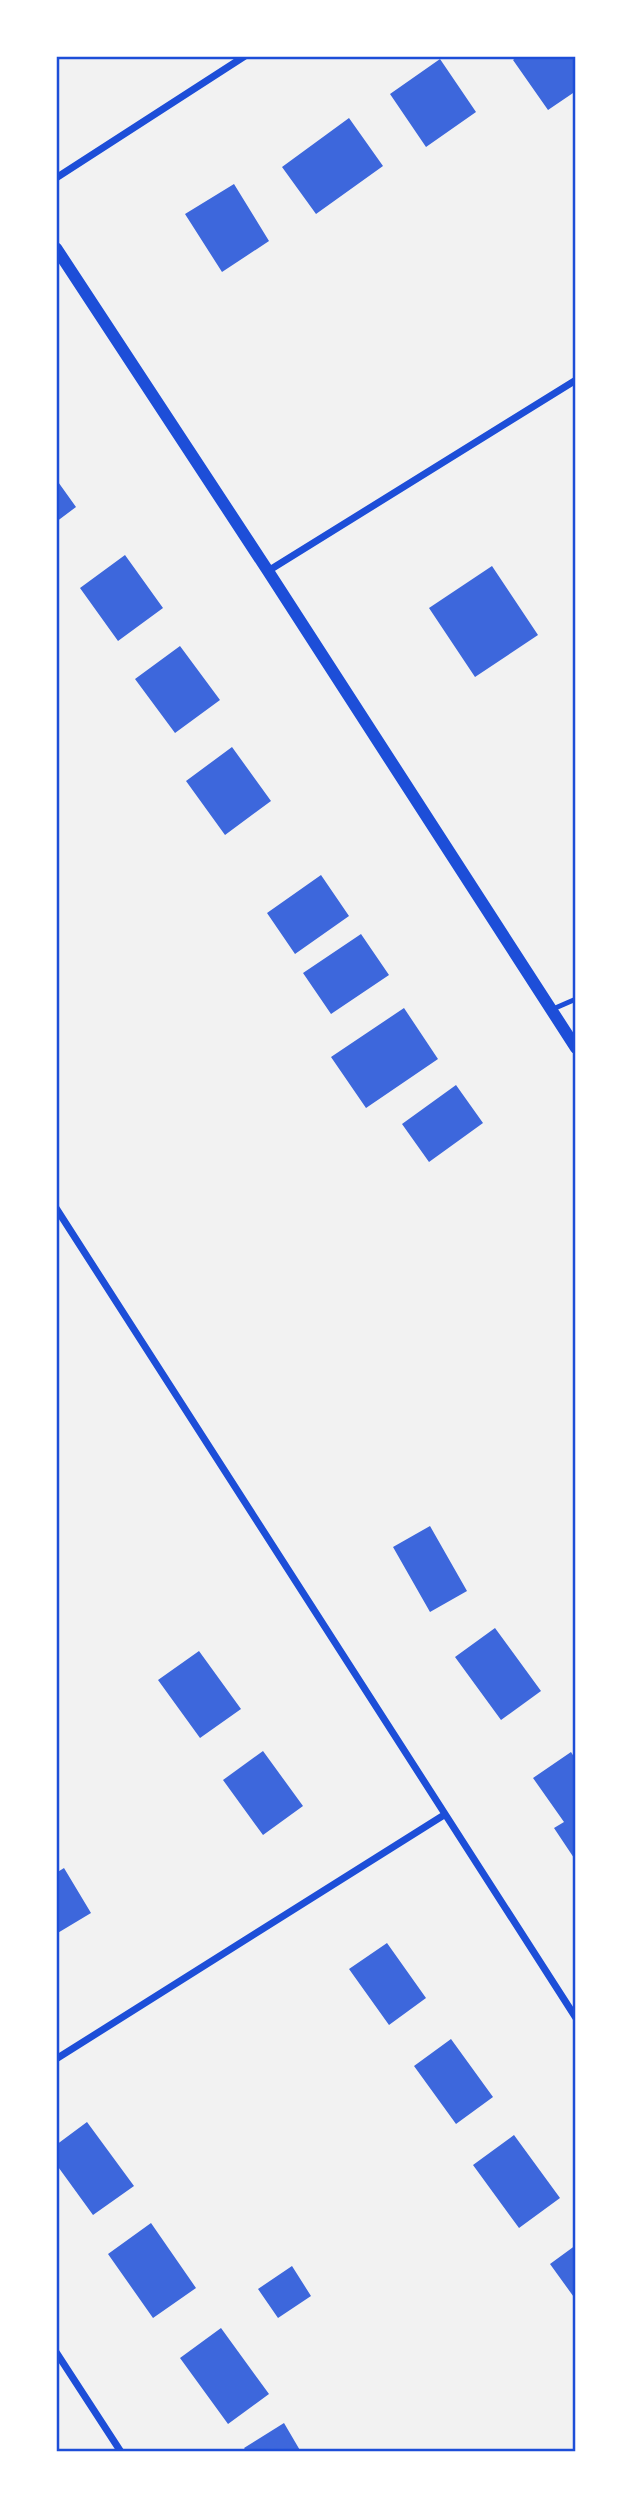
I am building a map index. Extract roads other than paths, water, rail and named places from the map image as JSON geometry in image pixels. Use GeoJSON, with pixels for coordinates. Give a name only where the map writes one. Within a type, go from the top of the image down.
{"type":"FeatureCollection","features":[{"type":"Feature","properties":{"kind":"street"},"geometry":{"type":"LineString","coordinates":[[56,178],[245,56]]}},
{"type":"Feature","properties":{"kind":"street"},"geometry":{"type":"LineString","coordinates":[[56,248],[576,1048]]}},
{"type":"Feature","properties":{"kind":"street"},"geometry":{"type":"LineString","coordinates":[[268,571],[576,380]]}},
{"type":"Feature","properties":{"kind":"street"},"geometry":{"type":"LineString","coordinates":[[56,1208],[576,2018]]}},
{"type":"Feature","properties":{"kind":"street"},"geometry":{"type":"LineString","coordinates":[[56,2059],[444,1815]]}},
{"type":"Feature","properties":{"kind":"street"},"geometry":{"type":"LineString","coordinates":[[56,2351],[121,2452]]}},
{"type":"Feature","properties":{"kind":"lane"},"geometry":{"type":"LineString","coordinates":[[551,1010],[576,999]]}}]}
